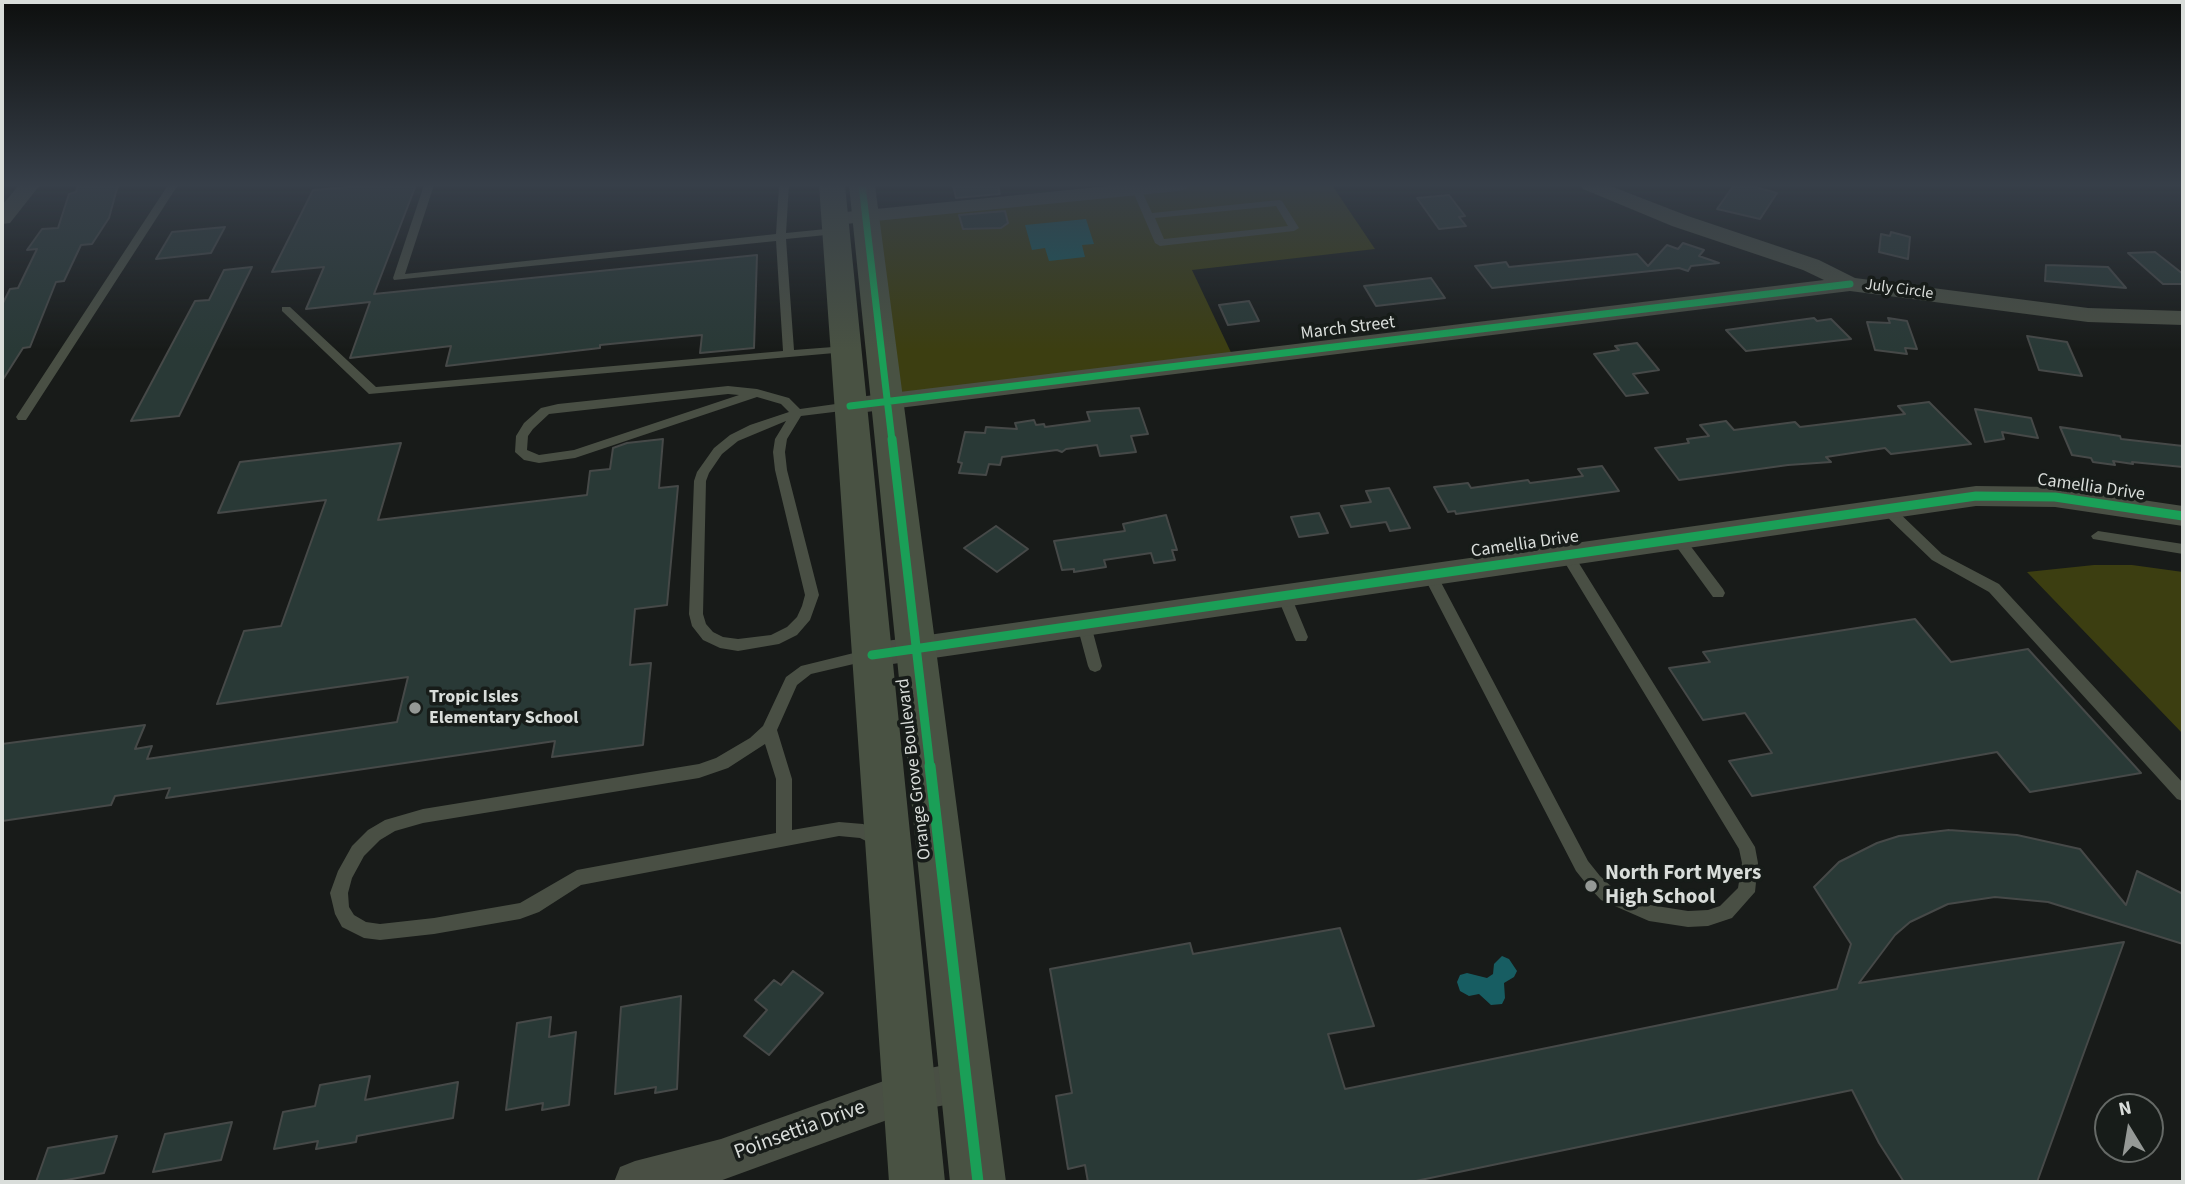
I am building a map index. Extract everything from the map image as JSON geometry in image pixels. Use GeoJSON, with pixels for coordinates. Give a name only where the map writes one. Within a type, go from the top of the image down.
{"type":"FeatureCollection","features":[{"type":"Feature","properties":{"kind":"street","name":"Orange Grove Boulevard"},"geometry":{"type":"LineString","coordinates":[[846,240],[846,349],[869,404],[872,655],[917,1182]]}},
{"type":"Feature","properties":{"kind":"street","name":"Orange Grove Boulevard"},"geometry":{"type":"LineString","coordinates":[[850,240],[869,404],[917,649],[978,1182]]}},
{"type":"Feature","properties":{"kind":"street","name":"July Circle"},"geometry":{"type":"LineString","coordinates":[[1737,240],[1811,265],[1850,284],[2076,313],[2183,318]]}},
{"type":"Feature","properties":{"kind":"street","name":"March Street"},"geometry":{"type":"LineString","coordinates":[[869,404],[1850,284]]}},
{"type":"Feature","properties":{"kind":"street","name":"Camellia Drive"},"geometry":{"type":"LineString","coordinates":[[872,655],[1976,496],[2055,498],[2183,516]]}},
{"type":"Feature","properties":{"kind":"street","name":"Poinsettia Drive"},"geometry":{"type":"LineString","coordinates":[[635,1182],[721,1160],[909,1092],[966,1081]]}},
{"type":"Feature","properties":{"kind":"lane"},"geometry":{"type":"LineString","coordinates":[[22,417],[137,240]]}},
{"type":"Feature","properties":{"kind":"lane"},"geometry":{"type":"LineString","coordinates":[[411,240],[398,278],[751,240]]}},
{"type":"Feature","properties":{"kind":"lane"},"geometry":{"type":"LineString","coordinates":[[781,240],[789,354]]}},
{"type":"Feature","properties":{"kind":"lane"},"geometry":{"type":"LineString","coordinates":[[1159,240],[1160,243],[1186,240]]}},
{"type":"Feature","properties":{"kind":"lane"},"geometry":{"type":"LineString","coordinates":[[286,309],[373,391],[846,349]]}},
{"type":"Feature","properties":{"kind":"lane"},"geometry":{"type":"LineString","coordinates":[[757,393],[575,454],[539,459],[528,457],[522,452],[522,436],[535,418],[558,408],[728,390],[757,393],[785,401],[797,414]]}},
{"type":"Feature","properties":{"kind":"lane"},"geometry":{"type":"LineString","coordinates":[[797,414],[781,439],[779,452],[812,595],[809,607],[803,620],[792,631],[774,640],[738,645],[720,642],[708,636],[699,626],[696,614],[700,481],[703,472],[718,451],[734,438],[797,414],[869,404]]}},
{"type":"Feature","properties":{"kind":"lane"},"geometry":{"type":"LineString","coordinates":[[1887,509],[1937,557],[1994,588],[2183,794]]}},
{"type":"Feature","properties":{"kind":"lane"},"geometry":{"type":"LineString","coordinates":[[2098,536],[2183,549]]}},
{"type":"Feature","properties":{"kind":"lane"},"geometry":{"type":"LineString","coordinates":[[1678,539],[1718,593]]}},
{"type":"Feature","properties":{"kind":"lane"},"geometry":{"type":"LineString","coordinates":[[1430,575],[1582,866],[1594,881],[1607,894],[1649,913],[1688,919],[1708,918],[1727,912],[1746,892],[1750,863],[1747,847],[1567,555]]}},
{"type":"Feature","properties":{"kind":"lane"},"geometry":{"type":"LineString","coordinates":[[1284,596],[1301,636]]}},
{"type":"Feature","properties":{"kind":"lane"},"geometry":{"type":"LineString","coordinates":[[1084,625],[1095,666]]}},
{"type":"Feature","properties":{"kind":"lane"},"geometry":{"type":"LineString","coordinates":[[872,655],[822,665],[799,675],[791,681],[783,694],[769,730],[756,743],[722,763],[699,771],[423,816],[391,825],[374,835],[358,851],[344,876],[339,893],[341,908],[348,921],[364,930],[380,932],[520,911],[533,906],[577,877],[784,839],[853,828],[888,846]]}},
{"type":"Feature","properties":{"kind":"lane"},"geometry":{"type":"LineString","coordinates":[[769,730],[784,779],[784,839]]}},
{"type":"Feature","properties":{"kind":"shaded area"},"geometry":{"type":"Polygon","coordinates":[[[878,240],[1369,240],[1375,249],[1192,270],[1236,363],[899,405],[878,240]]]}},
{"type":"Feature","properties":{"kind":"shaded area"},"geometry":{"type":"Polygon","coordinates":[[[2094,565],[2132,565],[2183,572],[2183,734],[2027,572],[2094,565]]]}},
{"type":"Feature","properties":{"kind":"water"},"geometry":{"type":"Polygon","coordinates":[[[1029,240],[1093,240],[1094,244],[1082,245],[1085,257],[1049,261],[1045,248],[1032,250],[1029,240]]]}},
{"type":"Feature","properties":{"kind":"water"},"geometry":{"type":"Polygon","coordinates":[[[1502,956],[1509,959],[1517,971],[1514,977],[1504,983],[1505,998],[1502,1004],[1491,1005],[1479,994],[1469,996],[1460,991],[1457,982],[1460,975],[1467,973],[1487,978],[1493,974],[1494,964],[1502,956]]]}},
{"type":"Feature","properties":{"kind":"building"},"geometry":{"type":"Polygon","coordinates":[[[34,240],[94,240],[92,244],[81,245],[64,281],[56,282],[30,347],[23,348],[2,381],[2,305],[10,289],[18,288],[37,249],[27,250],[34,240]]]}},
{"type":"Feature","properties":{"kind":"building"},"geometry":{"type":"Polygon","coordinates":[[[167,240],[218,240],[211,253],[156,259],[167,240]]]}},
{"type":"Feature","properties":{"kind":"building"},"geometry":{"type":"Polygon","coordinates":[[[288,240],[395,240],[374,294],[757,255],[754,348],[700,353],[702,335],[600,345],[600,348],[446,366],[451,346],[350,358],[370,302],[306,309],[324,267],[272,272],[288,240]]]}},
{"type":"Feature","properties":{"kind":"building"},"geometry":{"type":"Polygon","coordinates":[[[1880,240],[1910,240],[1908,259],[1879,252],[1880,240]]]}},
{"type":"Feature","properties":{"kind":"building"},"geometry":{"type":"Polygon","coordinates":[[[1683,243],[1704,250],[1699,256],[1719,263],[1691,266],[1688,271],[1679,268],[1492,288],[1475,266],[1506,262],[1509,267],[1637,254],[1648,266],[1667,245],[1678,249],[1683,243]]]}},
{"type":"Feature","properties":{"kind":"building"},"geometry":{"type":"Polygon","coordinates":[[[2155,252],[2183,274],[2183,284],[2163,284],[2128,253],[2155,252]]]}},
{"type":"Feature","properties":{"kind":"building"},"geometry":{"type":"Polygon","coordinates":[[[2046,265],[2108,267],[2126,288],[2045,281],[2046,265]]]}},
{"type":"Feature","properties":{"kind":"building"},"geometry":{"type":"Polygon","coordinates":[[[252,267],[179,416],[131,421],[195,301],[209,300],[224,270],[252,267]]]}},
{"type":"Feature","properties":{"kind":"building"},"geometry":{"type":"Polygon","coordinates":[[[1431,278],[1445,298],[1376,306],[1364,286],[1431,278]]]}},
{"type":"Feature","properties":{"kind":"building"},"geometry":{"type":"Polygon","coordinates":[[[1249,301],[1259,321],[1228,325],[1219,305],[1249,301]]]}},
{"type":"Feature","properties":{"kind":"building"},"geometry":{"type":"Polygon","coordinates":[[[1814,318],[1817,321],[1831,319],[1851,339],[1746,351],[1726,330],[1814,318]]]}},
{"type":"Feature","properties":{"kind":"building"},"geometry":{"type":"Polygon","coordinates":[[[1888,318],[1907,321],[1917,349],[1905,348],[1907,354],[1875,350],[1867,322],[1890,323],[1888,318]]]}},
{"type":"Feature","properties":{"kind":"building"},"geometry":{"type":"Polygon","coordinates":[[[2027,336],[2067,342],[2082,376],[2039,370],[2027,336]]]}},
{"type":"Feature","properties":{"kind":"building"},"geometry":{"type":"Polygon","coordinates":[[[1637,343],[1659,370],[1633,374],[1648,393],[1626,396],[1594,354],[1619,350],[1615,346],[1637,343]]]}},
{"type":"Feature","properties":{"kind":"building"},"geometry":{"type":"Polygon","coordinates":[[[1929,402],[1971,444],[1891,454],[1885,448],[1826,457],[1831,462],[1679,480],[1655,448],[1689,443],[1687,439],[1709,436],[1700,425],[1726,421],[1734,430],[1795,422],[1800,427],[1905,414],[1898,406],[1929,402]]]}},
{"type":"Feature","properties":{"kind":"building"},"geometry":{"type":"Polygon","coordinates":[[[1139,408],[1148,434],[1131,436],[1136,452],[1100,456],[1097,445],[1066,449],[1062,452],[1057,450],[1002,457],[1000,465],[989,464],[986,475],[959,473],[962,463],[958,462],[965,432],[985,433],[986,427],[1017,429],[1015,423],[1034,420],[1036,425],[1044,424],[1045,427],[1090,421],[1087,412],[1139,408]]]}},
{"type":"Feature","properties":{"kind":"building"},"geometry":{"type":"Polygon","coordinates":[[[1975,409],[2031,418],[2038,438],[2002,432],[2004,439],[1985,442],[1975,409]]]}},
{"type":"Feature","properties":{"kind":"building"},"geometry":{"type":"Polygon","coordinates":[[[2060,427],[2120,436],[2121,439],[2183,446],[2183,467],[2132,462],[2133,464],[2113,461],[2115,465],[2093,462],[2091,458],[2072,455],[2060,427]]]}},
{"type":"Feature","properties":{"kind":"building"},"geometry":{"type":"Polygon","coordinates":[[[663,439],[659,488],[678,486],[667,605],[635,609],[630,665],[651,663],[643,745],[552,757],[555,741],[166,798],[170,788],[115,796],[111,805],[2,821],[2,744],[145,725],[135,749],[152,746],[147,759],[397,722],[408,677],[217,704],[244,631],[281,626],[326,500],[218,513],[240,462],[401,443],[378,520],[587,495],[590,471],[610,469],[613,448],[627,443],[663,439]]]}},
{"type":"Feature","properties":{"kind":"building"},"geometry":{"type":"Polygon","coordinates":[[[1602,466],[1619,491],[1456,514],[1455,511],[1448,512],[1434,487],[1468,483],[1471,488],[1528,480],[1530,483],[1583,476],[1578,469],[1602,466]]]}},
{"type":"Feature","properties":{"kind":"building"},"geometry":{"type":"Polygon","coordinates":[[[1389,488],[1410,528],[1390,531],[1386,522],[1351,527],[1341,506],[1371,502],[1366,491],[1389,488]]]}},
{"type":"Feature","properties":{"kind":"building"},"geometry":{"type":"Polygon","coordinates":[[[1319,513],[1328,533],[1299,537],[1291,517],[1319,513]]]}},
{"type":"Feature","properties":{"kind":"building"},"geometry":{"type":"Polygon","coordinates":[[[1166,515],[1177,550],[1172,550],[1175,560],[1154,563],[1151,553],[1104,560],[1106,567],[1074,572],[1074,569],[1062,570],[1054,541],[1125,531],[1123,524],[1166,515]]]}},
{"type":"Feature","properties":{"kind":"building"},"geometry":{"type":"Polygon","coordinates":[[[996,526],[1028,549],[997,572],[964,548],[996,526]]]}},
{"type":"Feature","properties":{"kind":"building"},"geometry":{"type":"Polygon","coordinates":[[[1915,619],[1951,662],[2028,649],[2141,773],[2030,792],[1997,752],[1752,796],[1729,761],[1772,753],[1745,713],[1703,720],[1669,668],[1710,662],[1703,652],[1915,619]]]}},
{"type":"Feature","properties":{"kind":"building"},"geometry":{"type":"Polygon","coordinates":[[[1949,830],[2017,835],[2080,849],[2126,905],[2137,871],[2183,894],[2183,944],[2048,902],[1995,897],[1948,904],[1910,922],[1895,935],[1859,983],[2124,942],[2037,1182],[1904,1182],[1879,1143],[1852,1090],[1411,1182],[1088,1182],[1085,1165],[1068,1169],[1056,1096],[1072,1093],[1050,969],[1190,943],[1193,954],[1340,928],[1374,1026],[1328,1034],[1345,1089],[1837,989],[1851,944],[1814,887],[1839,862],[1877,843],[1899,836],[1949,830]]]}},
{"type":"Feature","properties":{"kind":"building"},"geometry":{"type":"Polygon","coordinates":[[[793,971],[823,993],[769,1055],[744,1036],[767,1010],[755,1000],[774,980],[781,985],[793,971]]]}},
{"type":"Feature","properties":{"kind":"building"},"geometry":{"type":"Polygon","coordinates":[[[681,996],[677,1089],[655,1093],[656,1087],[615,1094],[621,1007],[681,996]]]}},
{"type":"Feature","properties":{"kind":"building"},"geometry":{"type":"Polygon","coordinates":[[[551,1017],[549,1037],[576,1032],[569,1105],[542,1110],[543,1103],[506,1110],[517,1023],[551,1017]]]}},
{"type":"Feature","properties":{"kind":"building"},"geometry":{"type":"Polygon","coordinates":[[[370,1076],[365,1100],[458,1082],[453,1118],[357,1136],[356,1142],[316,1149],[318,1141],[274,1149],[283,1112],[315,1106],[320,1085],[370,1076]]]}},
{"type":"Feature","properties":{"kind":"building"},"geometry":{"type":"Polygon","coordinates":[[[232,1122],[221,1160],[153,1172],[165,1134],[232,1122]]]}},
{"type":"Feature","properties":{"kind":"building"},"geometry":{"type":"Polygon","coordinates":[[[117,1136],[104,1173],[56,1182],[36,1182],[48,1148],[117,1136]]]}},
{"type":"Feature","properties":{"kind":"cycle path"},"geometry":{"type":"LineString","coordinates":[[868,240],[978,1182]]}},
{"type":"Feature","properties":{"kind":"cycle path"},"geometry":{"type":"LineString","coordinates":[[850,406],[1850,284]]}},
{"type":"Feature","properties":{"kind":"cycle path"},"geometry":{"type":"LineString","coordinates":[[872,655],[1976,496],[2055,497],[2183,516]]}},
{"type":"Feature","properties":{"kind":"place","name":"Tropic Isles Elementary School"},"geometry":{"type":"Point","coordinates":[415,708]}},
{"type":"Feature","properties":{"kind":"place","name":"North Fort Myers High School"},"geometry":{"type":"Point","coordinates":[1591,886]}}]}
